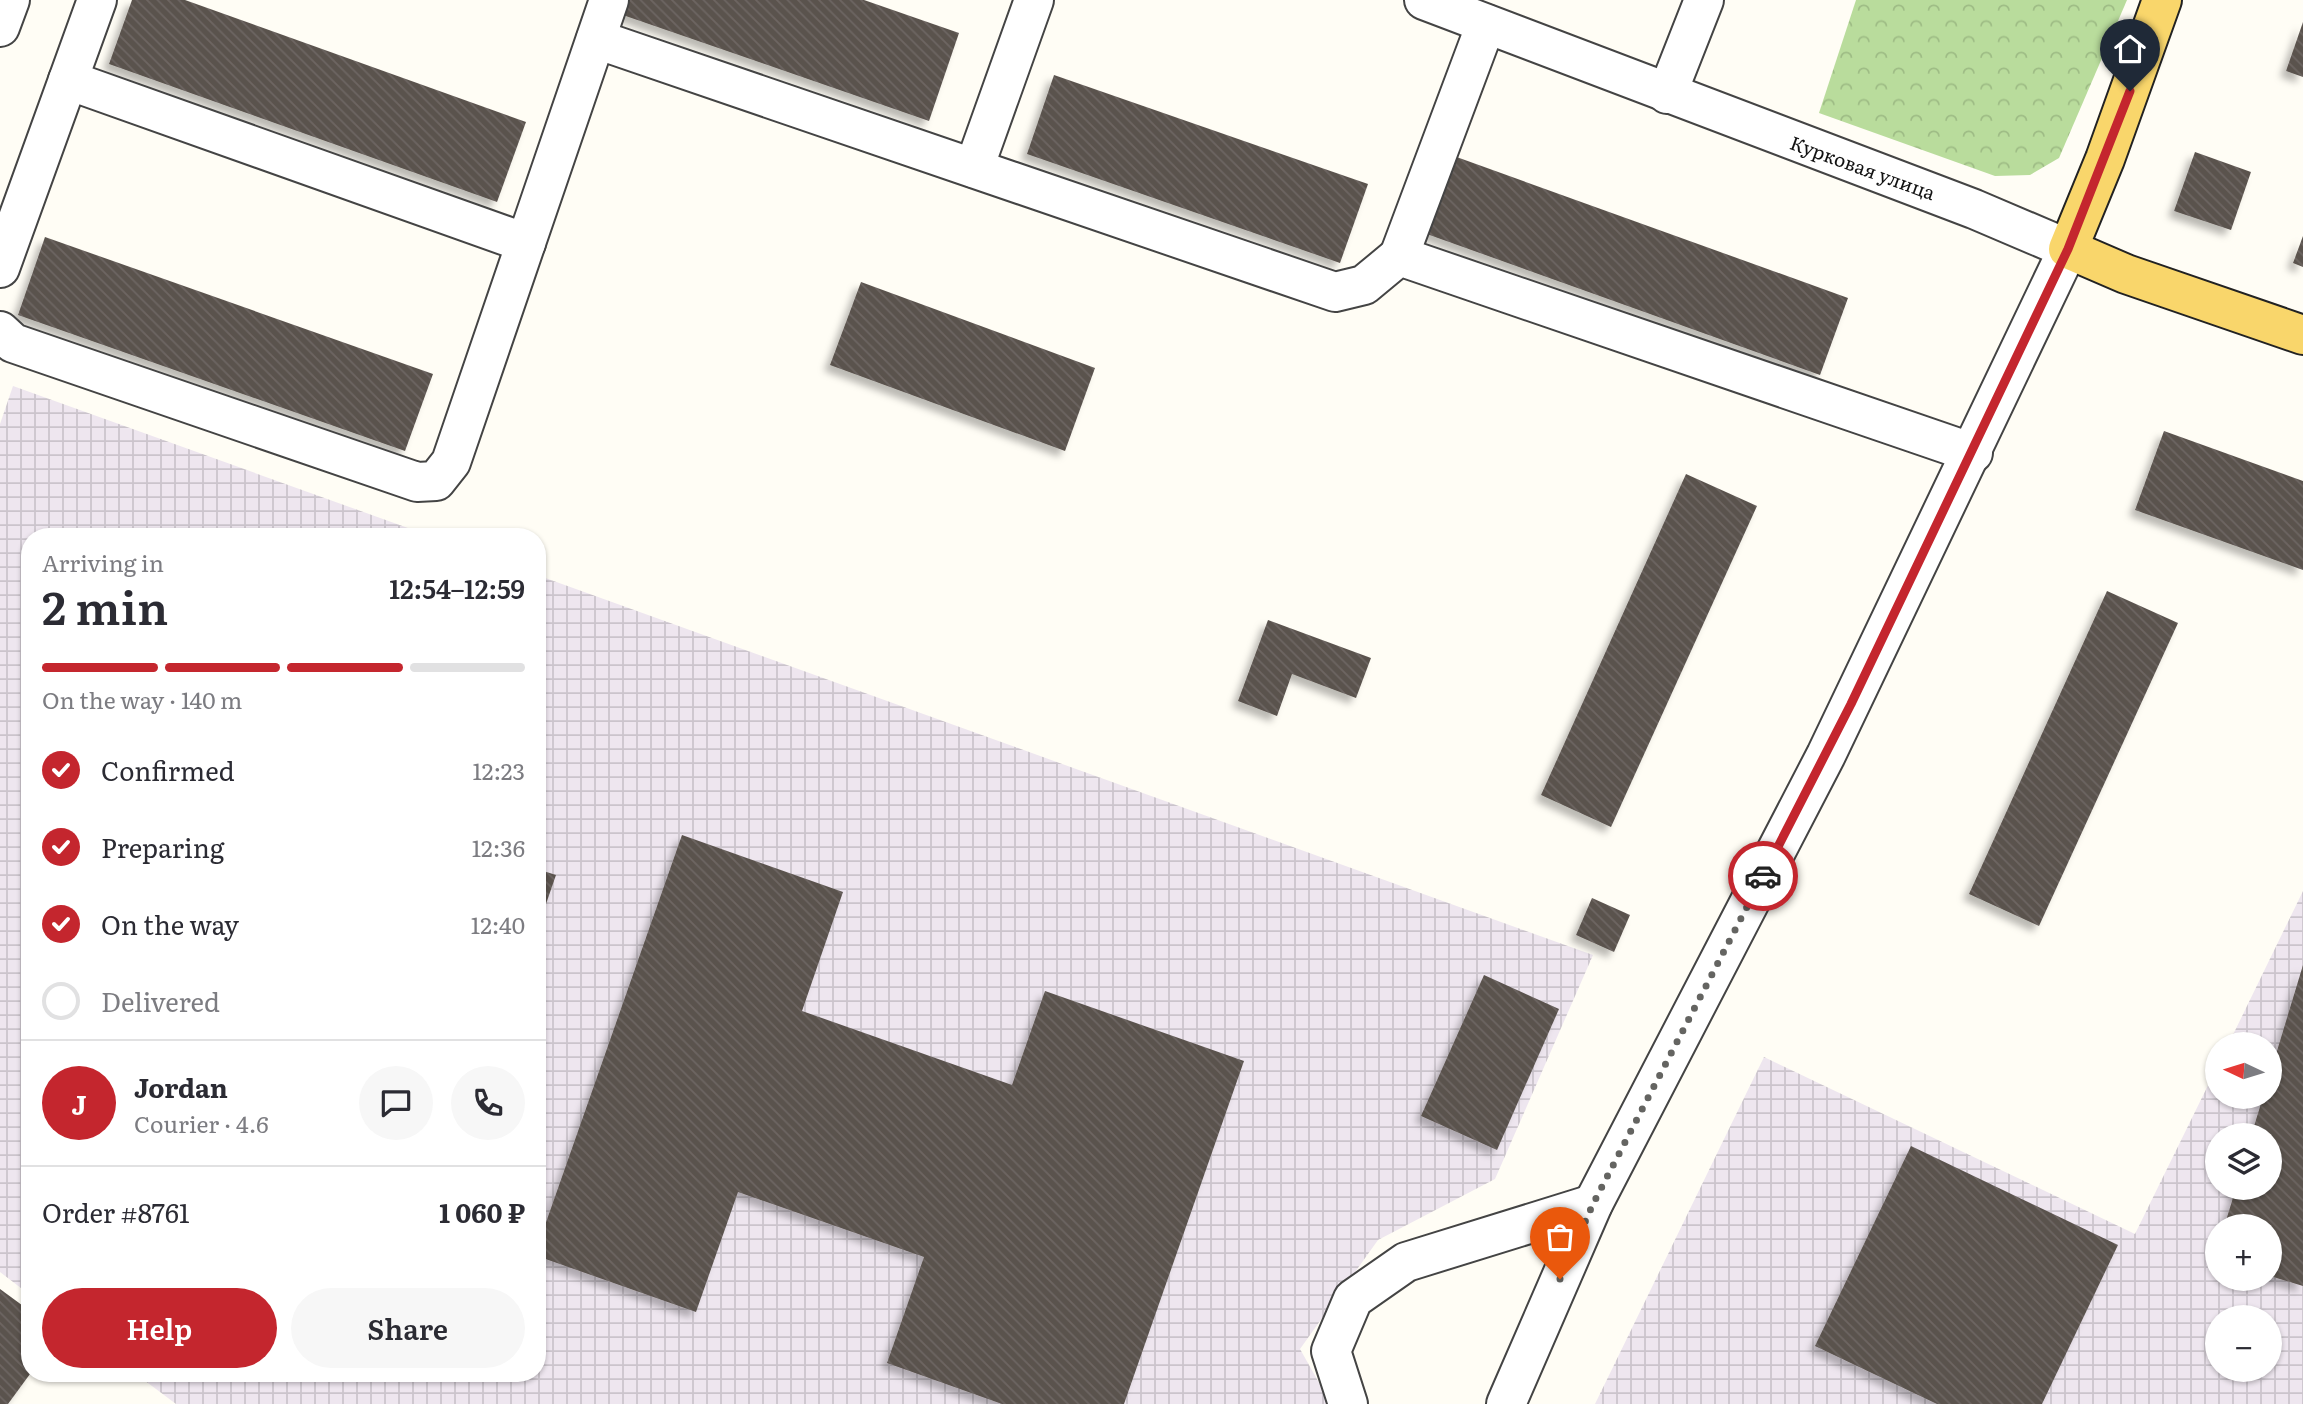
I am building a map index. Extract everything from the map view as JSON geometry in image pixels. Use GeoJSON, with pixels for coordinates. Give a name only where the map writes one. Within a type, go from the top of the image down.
{"type":"FeatureCollection","features":[{"type":"Feature","properties":{"kind":"main road"},"geometry":{"type":"LineString","coordinates":[[2068,249],[2105,159],[2162,0]]}},
{"type":"Feature","properties":{"kind":"main road","name":"Курковая улица"},"geometry":{"type":"LineString","coordinates":[[2068,249],[2126,274],[2303,335]]}},
{"type":"Feature","properties":{"kind":"street"},"geometry":{"type":"LineString","coordinates":[[0,27],[10,0]]}},
{"type":"Feature","properties":{"kind":"street"},"geometry":{"type":"LineString","coordinates":[[0,268],[97,0]]}},
{"type":"Feature","properties":{"kind":"street"},"geometry":{"type":"LineString","coordinates":[[0,331],[13,343],[417,482],[436,481],[451,462],[609,0]]}},
{"type":"Feature","properties":{"kind":"street"},"geometry":{"type":"LineString","coordinates":[[974,168],[1034,0]]}},
{"type":"Feature","properties":{"kind":"street","name":"Курковая улица"},"geometry":{"type":"LineString","coordinates":[[1423,0],[1974,209],[2068,249]]}},
{"type":"Feature","properties":{"kind":"street"},"geometry":{"type":"LineString","coordinates":[[1667,94],[1704,0]]}},
{"type":"Feature","properties":{"kind":"street"},"geometry":{"type":"LineString","coordinates":[[596,39],[1335,292],[1364,285],[1399,256],[1486,24]]}},
{"type":"Feature","properties":{"kind":"street"},"geometry":{"type":"LineString","coordinates":[[68,80],[526,243]]}},
{"type":"Feature","properties":{"kind":"street"},"geometry":{"type":"LineString","coordinates":[[1506,1404],[1593,1204],[1826,755],[1973,453],[2068,249]]}},
{"type":"Feature","properties":{"kind":"street"},"geometry":{"type":"LineString","coordinates":[[1399,256],[1973,453]]}},
{"type":"Feature","properties":{"kind":"street"},"geometry":{"type":"LineString","coordinates":[[1348,1404],[1331,1351],[1353,1299],[1406,1262],[1593,1204]]}},
{"type":"Feature","properties":{"kind":"shaded area"},"geometry":{"type":"Polygon","coordinates":[[[13,386],[408,528],[21,528],[21,1288],[0,1272],[0,424],[13,386]]]}},
{"type":"Feature","properties":{"kind":"shaded area"},"geometry":{"type":"Polygon","coordinates":[[[546,578],[1593,955],[1495,1179],[1378,1240],[1300,1349],[1331,1404],[176,1404],[147,1382],[546,1382],[546,578]]]}},
{"type":"Feature","properties":{"kind":"shaded area"},"geometry":{"type":"Polygon","coordinates":[[[2303,891],[2303,1404],[1595,1404],[1764,1057],[2135,1234],[2205,1091],[2205,1110],[2282,1110],[2282,1032],[2234,1032],[2303,891]]]}},
{"type":"Feature","properties":{"kind":"green space"},"geometry":{"type":"Polygon","coordinates":[[[1856,0],[2127,0],[2059,158],[2030,175],[1995,176],[1819,113],[1856,0]]]}},
{"type":"Feature","properties":{"kind":"building"},"geometry":{"type":"Polygon","coordinates":[[[132,0],[185,0],[526,122],[497,202],[109,64],[132,0]]]}},
{"type":"Feature","properties":{"kind":"building"},"geometry":{"type":"Polygon","coordinates":[[[621,0],[864,0],[959,33],[929,121],[617,13],[621,0]]]}},
{"type":"Feature","properties":{"kind":"building"},"geometry":{"type":"Polygon","coordinates":[[[2303,22],[2303,77],[2286,71],[2303,22]]]}},
{"type":"Feature","properties":{"kind":"building"},"geometry":{"type":"Polygon","coordinates":[[[1054,75],[1368,184],[1340,263],[1027,154],[1054,75]]]}},
{"type":"Feature","properties":{"kind":"building"},"geometry":{"type":"Polygon","coordinates":[[[2195,152],[2251,172],[2231,230],[2174,211],[2195,152]]]}},
{"type":"Feature","properties":{"kind":"building"},"geometry":{"type":"Polygon","coordinates":[[[1451,155],[1848,298],[1820,375],[1424,233],[1451,155]]]}},
{"type":"Feature","properties":{"kind":"building"},"geometry":{"type":"Polygon","coordinates":[[[2303,236],[2303,267],[2293,263],[2303,236]]]}},
{"type":"Feature","properties":{"kind":"building"},"geometry":{"type":"Polygon","coordinates":[[[45,237],[433,374],[405,451],[18,315],[45,237]]]}},
{"type":"Feature","properties":{"kind":"building"},"geometry":{"type":"Polygon","coordinates":[[[861,282],[1095,368],[1065,451],[830,365],[861,282]]]}},
{"type":"Feature","properties":{"kind":"building"},"geometry":{"type":"Polygon","coordinates":[[[2164,431],[2303,481],[2303,570],[2135,510],[2164,431]]]}},
{"type":"Feature","properties":{"kind":"building"},"geometry":{"type":"Polygon","coordinates":[[[1686,474],[1757,506],[1611,827],[1541,795],[1686,474]]]}},
{"type":"Feature","properties":{"kind":"building"},"geometry":{"type":"Polygon","coordinates":[[[2107,591],[2178,623],[2039,926],[1969,894],[2107,591]]]}},
{"type":"Feature","properties":{"kind":"building"},"geometry":{"type":"Polygon","coordinates":[[[1268,620],[1371,658],[1356,698],[1292,674],[1277,716],[1238,701],[1268,620]]]}},
{"type":"Feature","properties":{"kind":"building"},"geometry":{"type":"Polygon","coordinates":[[[682,835],[843,892],[802,1011],[1012,1085],[1045,991],[1244,1061],[1124,1404],[1002,1404],[887,1363],[924,1257],[738,1192],[696,1312],[546,1259],[546,1222],[682,835]]]}},
{"type":"Feature","properties":{"kind":"building"},"geometry":{"type":"Polygon","coordinates":[[[546,872],[556,875],[546,904],[546,872]]]}},
{"type":"Feature","properties":{"kind":"building"},"geometry":{"type":"Polygon","coordinates":[[[1592,898],[1630,915],[1614,952],[1576,935],[1592,898]]]}},
{"type":"Feature","properties":{"kind":"building"},"geometry":{"type":"Polygon","coordinates":[[[2303,965],[2303,1286],[2282,1280],[2282,1214],[2228,1214],[2232,1200],[2282,1200],[2282,1123],[2255,1123],[2259,1110],[2282,1110],[2282,1034],[2303,965]]]}},
{"type":"Feature","properties":{"kind":"building"},"geometry":{"type":"Polygon","coordinates":[[[1484,975],[1559,1009],[1497,1150],[1421,1116],[1484,975]]]}},
{"type":"Feature","properties":{"kind":"building"},"geometry":{"type":"Polygon","coordinates":[[[1911,1146],[2118,1245],[2042,1404],[1937,1404],[1815,1346],[1911,1146]]]}},
{"type":"Feature","properties":{"kind":"building"},"geometry":{"type":"Polygon","coordinates":[[[0,1289],[21,1304],[21,1382],[24,1382],[8,1404],[0,1404],[0,1289]]]}},
{"type":"Feature","properties":{"kind":"way so far"},"geometry":{"type":"LineString","coordinates":[[1560,1279],[1593,1204],[1763,876]]}},
{"type":"Feature","properties":{"kind":"route"},"geometry":{"type":"LineString","coordinates":[[1763,876],[1826,755],[1973,453],[2068,249],[2130,91]]}}]}
